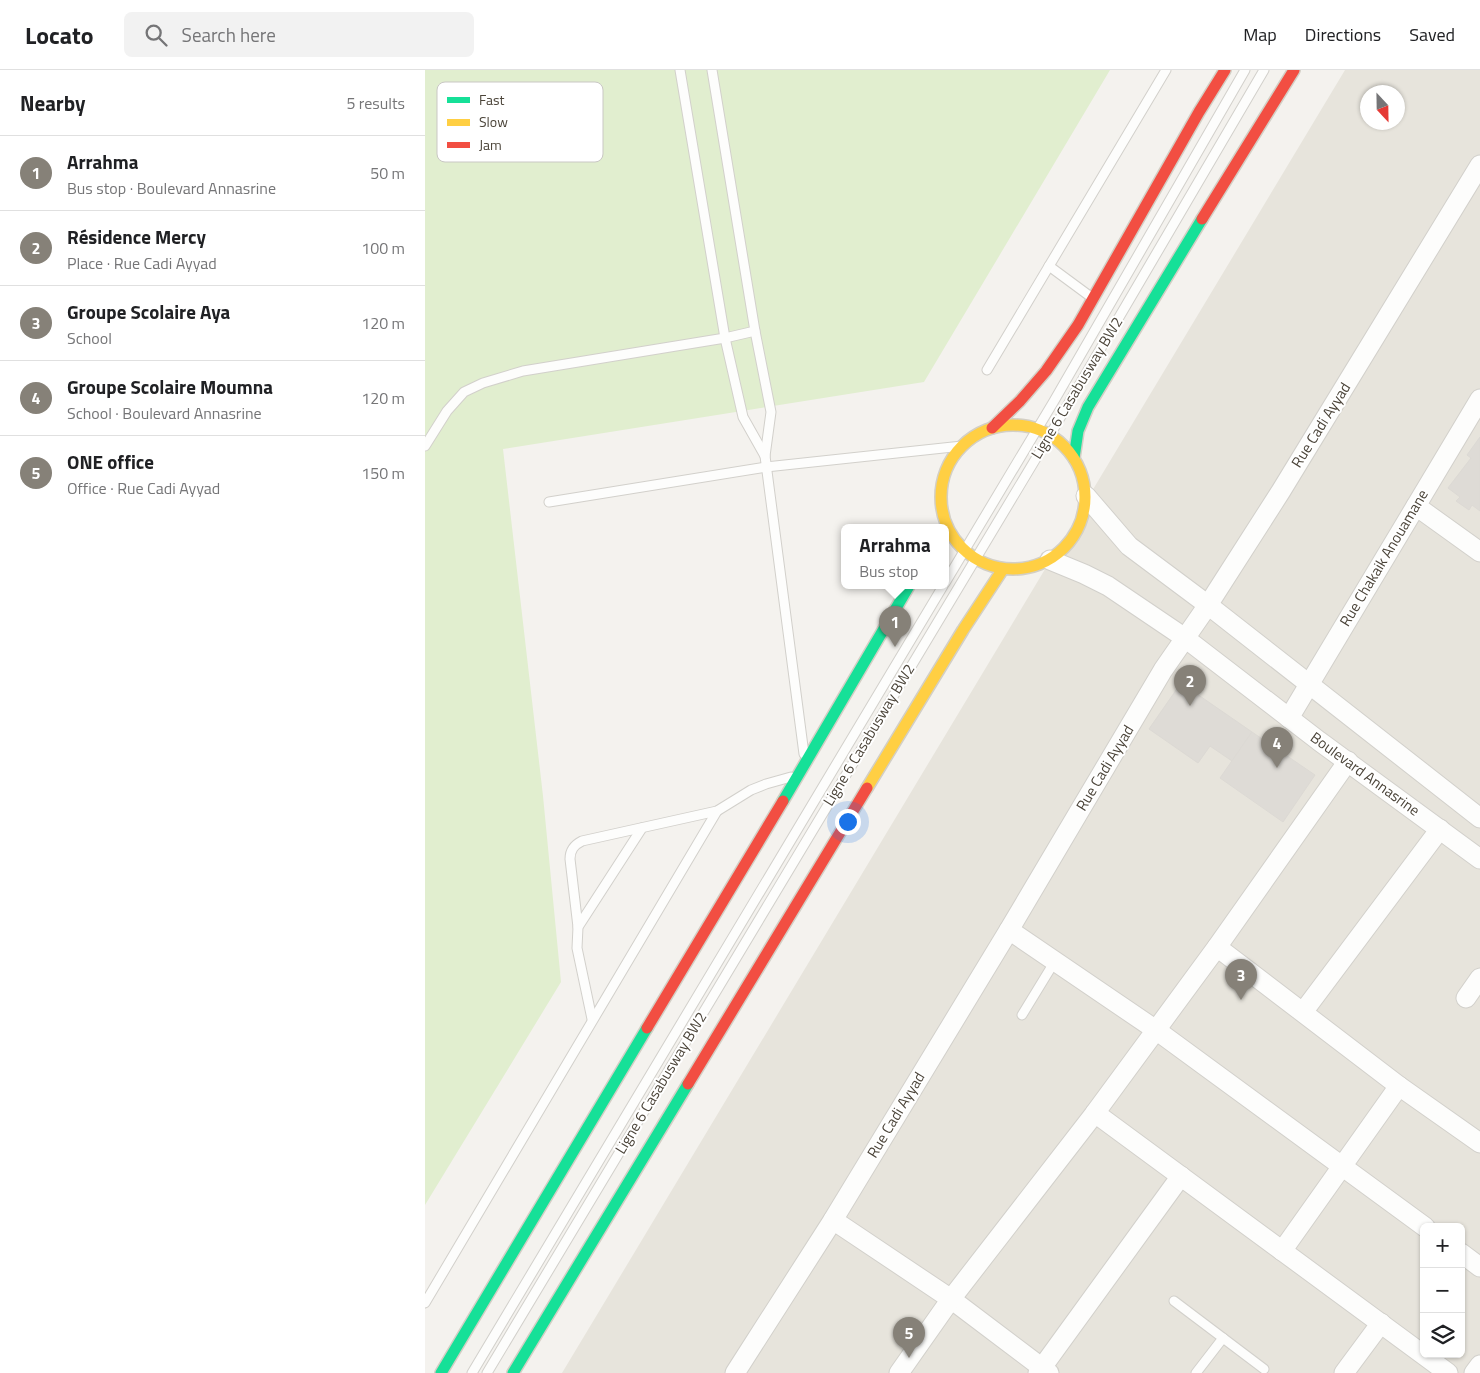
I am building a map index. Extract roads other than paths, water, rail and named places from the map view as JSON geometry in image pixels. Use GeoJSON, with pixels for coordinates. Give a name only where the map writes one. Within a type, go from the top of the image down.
{"type":"FeatureCollection","features":[{"type":"Feature","properties":{"kind":"main road"},"geometry":{"type":"LineString","coordinates":[[992,428],[1020,401],[1046,371],[1078,325],[1199,112],[1225,70]]}},
{"type":"Feature","properties":{"kind":"main road"},"geometry":{"type":"LineString","coordinates":[[1075,458],[1076,438],[1080,422],[1088,407],[1294,70]]}},
{"type":"Feature","properties":{"kind":"main road"},"geometry":{"type":"LineString","coordinates":[[945,524],[942,512],[941,488],[944,476],[948,465],[962,446],[976,435],[992,428],[1015,425],[1037,428],[1059,440],[1075,458],[1083,476],[1086,496],[1082,522],[1060,553],[1050,560],[1027,569],[1003,569],[989,566],[964,551],[949,532]]}},
{"type":"Feature","properties":{"kind":"main road"},"geometry":{"type":"LineString","coordinates":[[938,524],[942,512]]}},
{"type":"Feature","properties":{"kind":"main road"},"geometry":{"type":"LineString","coordinates":[[513,1373],[967,623],[1003,569]]}},
{"type":"Feature","properties":{"kind":"main road"},"geometry":{"type":"LineString","coordinates":[[441,1373],[805,764],[907,589]]}},
{"type":"Feature","properties":{"kind":"street","name":"Rue Cadi Ayyad"},"geometry":{"type":"LineString","coordinates":[[735,1373],[833,1220],[1009,930],[1163,670],[1208,605],[1281,491],[1480,166]]}},
{"type":"Feature","properties":{"kind":"street","name":"Rue Chakaik Anouamane"},"geometry":{"type":"LineString","coordinates":[[1289,718],[1480,399]]}},
{"type":"Feature","properties":{"kind":"street"},"geometry":{"type":"LineString","coordinates":[[1086,496],[1129,546],[1478,812]]}},
{"type":"Feature","properties":{"kind":"street"},"geometry":{"type":"LineString","coordinates":[[1416,506],[1480,552]]}},
{"type":"Feature","properties":{"kind":"street","name":"Boulevard Annasrine"},"geometry":{"type":"LineString","coordinates":[[1050,560],[1108,586],[1185,638],[1289,718],[1480,859]]}},
{"type":"Feature","properties":{"kind":"street"},"geometry":{"type":"LineString","coordinates":[[899,1373],[951,1299],[1095,1113],[1217,947],[1348,761]]}},
{"type":"Feature","properties":{"kind":"street"},"geometry":{"type":"LineString","coordinates":[[1303,1012],[1440,829]]}},
{"type":"Feature","properties":{"kind":"street"},"geometry":{"type":"LineString","coordinates":[[1009,930],[1156,1030],[1420,1223]]}},
{"type":"Feature","properties":{"kind":"street"},"geometry":{"type":"LineString","coordinates":[[1217,947],[1399,1086],[1480,1143]]}},
{"type":"Feature","properties":{"kind":"street"},"geometry":{"type":"LineString","coordinates":[[1466,998],[1480,978]]}},
{"type":"Feature","properties":{"kind":"street"},"geometry":{"type":"LineString","coordinates":[[1282,1251],[1399,1086]]}},
{"type":"Feature","properties":{"kind":"street"},"geometry":{"type":"LineString","coordinates":[[1095,1113],[1448,1373]]}},
{"type":"Feature","properties":{"kind":"street"},"geometry":{"type":"LineString","coordinates":[[833,1220],[951,1299],[1043,1371],[1181,1176]]}},
{"type":"Feature","properties":{"kind":"street"},"geometry":{"type":"LineString","coordinates":[[1465,1256],[1480,1267]]}},
{"type":"Feature","properties":{"kind":"street"},"geometry":{"type":"LineString","coordinates":[[1344,1373],[1381,1323]]}},
{"type":"Feature","properties":{"kind":"street"},"geometry":{"type":"LineString","coordinates":[[1474,1373],[1480,1365]]}},
{"type":"Feature","properties":{"kind":"lane"},"geometry":{"type":"LineString","coordinates":[[680,70],[725,338],[743,417],[765,456]]}},
{"type":"Feature","properties":{"kind":"lane"},"geometry":{"type":"LineString","coordinates":[[712,70],[755,331],[771,412],[765,456],[766,467],[805,764]]}},
{"type":"Feature","properties":{"kind":"lane"},"geometry":{"type":"LineString","coordinates":[[987,370],[1166,70]]}},
{"type":"Feature","properties":{"kind":"lane","name":"Ligne 6 Casabusway BW2"},"geometry":{"type":"LineString","coordinates":[[949,576],[1245,70]]}},
{"type":"Feature","properties":{"kind":"lane","name":"Ligne 6 Casabusway BW2"},"geometry":{"type":"LineString","coordinates":[[487,1373],[1050,434],[1263,70]]}},
{"type":"Feature","properties":{"kind":"lane"},"geometry":{"type":"LineString","coordinates":[[1049,266],[1093,298]]}},
{"type":"Feature","properties":{"kind":"lane"},"geometry":{"type":"LineString","coordinates":[[425,446],[447,411],[464,392],[483,383],[523,371],[725,338],[755,331]]}},
{"type":"Feature","properties":{"kind":"lane"},"geometry":{"type":"LineString","coordinates":[[549,502],[766,467],[962,446]]}},
{"type":"Feature","properties":{"kind":"lane","name":"Ligne 6 Casabusway BW2"},"geometry":{"type":"LineString","coordinates":[[472,1373],[941,589]]}},
{"type":"Feature","properties":{"kind":"lane"},"geometry":{"type":"LineString","coordinates":[[592,1019],[577,948],[578,927],[570,854],[576,844],[717,811],[751,790],[782,778],[798,775]]}},
{"type":"Feature","properties":{"kind":"lane"},"geometry":{"type":"LineString","coordinates":[[425,1303],[717,811]]}},
{"type":"Feature","properties":{"kind":"lane"},"geometry":{"type":"LineString","coordinates":[[578,927],[642,828]]}},
{"type":"Feature","properties":{"kind":"lane"},"geometry":{"type":"LineString","coordinates":[[1022,1015],[1055,961]]}},
{"type":"Feature","properties":{"kind":"lane"},"geometry":{"type":"LineString","coordinates":[[1174,1301],[1264,1369]]}},
{"type":"Feature","properties":{"kind":"lane"},"geometry":{"type":"LineString","coordinates":[[1197,1373],[1223,1338]]}},
{"type":"Feature","properties":{"kind":"place","name":"Arrahma"},"geometry":{"type":"Point","coordinates":[895,647]}},
{"type":"Feature","properties":{"kind":"place","name":"Résidence Mercy"},"geometry":{"type":"Point","coordinates":[1190,706]}},
{"type":"Feature","properties":{"kind":"place","name":"Groupe Scolaire Moumna"},"geometry":{"type":"Point","coordinates":[1277,768]}},
{"type":"Feature","properties":{"kind":"place","name":"Groupe Scolaire Aya"},"geometry":{"type":"Point","coordinates":[1241,1000]}},
{"type":"Feature","properties":{"kind":"place","name":"ONE office"},"geometry":{"type":"Point","coordinates":[909,1358]}}]}
